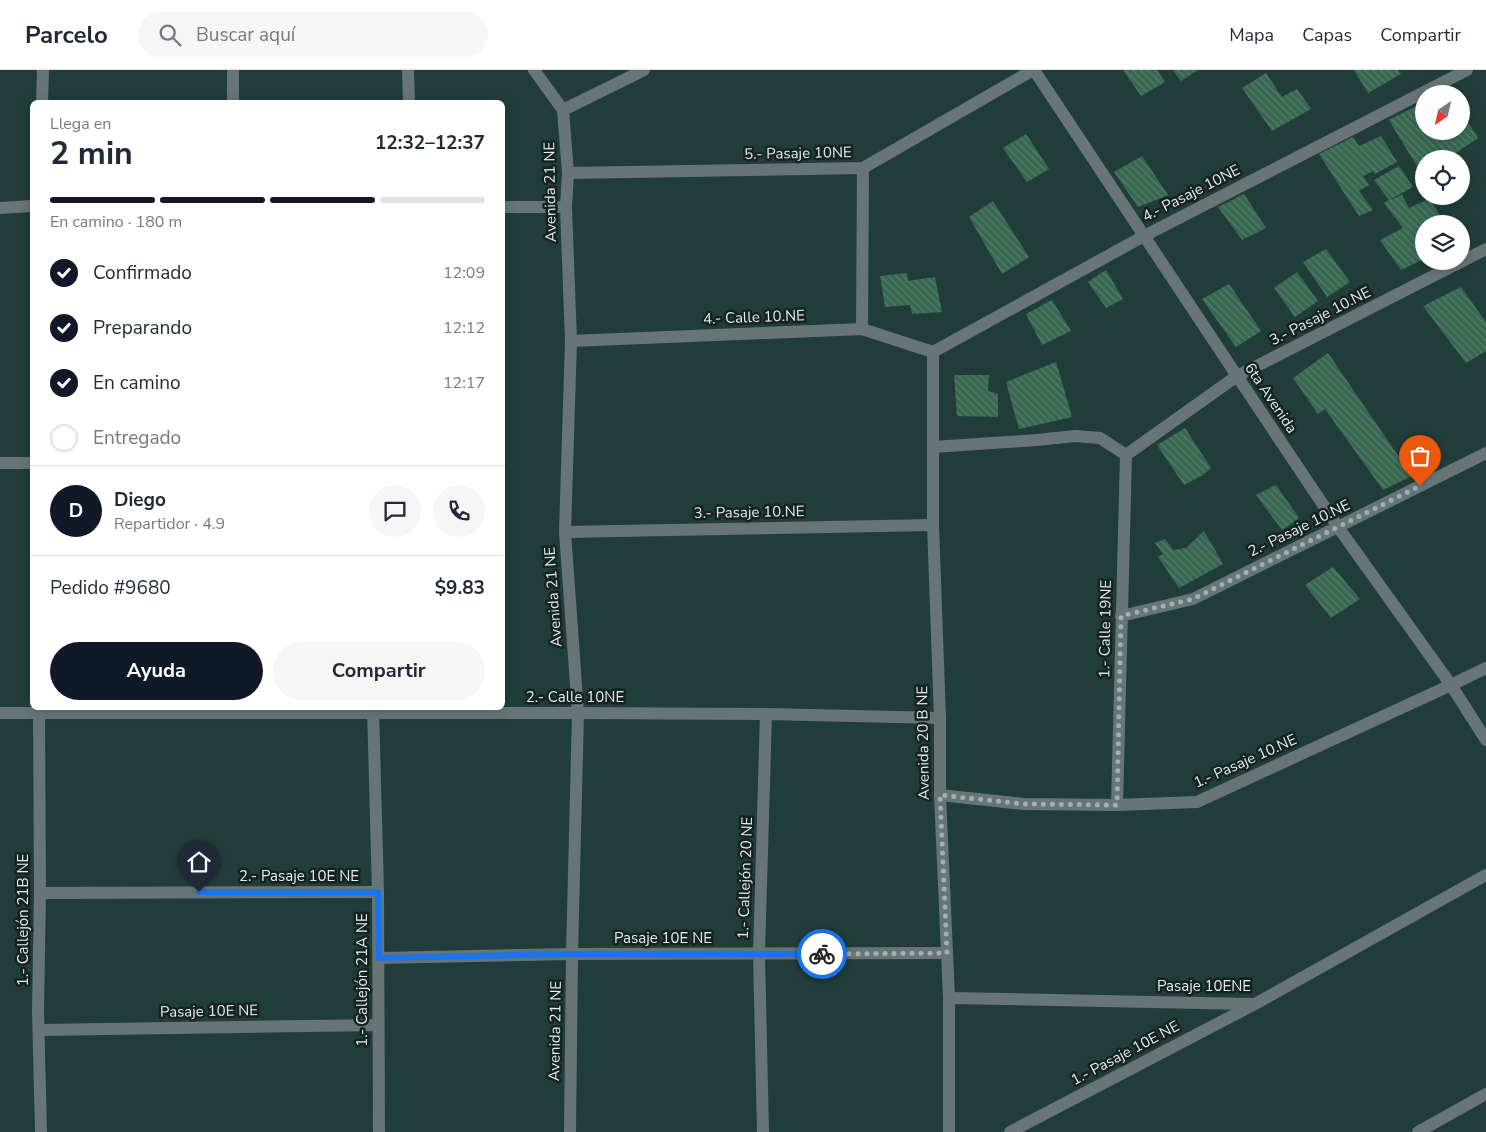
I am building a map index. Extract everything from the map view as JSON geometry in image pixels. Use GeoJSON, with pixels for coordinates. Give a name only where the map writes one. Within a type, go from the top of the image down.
{"type":"FeatureCollection","features":[{"type":"Feature","properties":{"kind":"street"},"geometry":{"type":"LineString","coordinates":[[42,100],[43,70]]}},
{"type":"Feature","properties":{"kind":"street"},"geometry":{"type":"LineString","coordinates":[[233,70],[233,100]]}},
{"type":"Feature","properties":{"kind":"street"},"geometry":{"type":"LineString","coordinates":[[408,70],[409,100]]}},
{"type":"Feature","properties":{"kind":"street"},"geometry":{"type":"LineString","coordinates":[[534,70],[563,110],[644,70]]}},
{"type":"Feature","properties":{"kind":"street","name":"5.- Pasaje 10NE"},"geometry":{"type":"LineString","coordinates":[[568,174],[863,168],[1034,70]]}},
{"type":"Feature","properties":{"kind":"street","name":"6ta Avenida"},"geometry":{"type":"LineString","coordinates":[[1034,70],[1338,527],[1451,685],[1486,740]]}},
{"type":"Feature","properties":{"kind":"street","name":"4.- Pasaje 10NE"},"geometry":{"type":"LineString","coordinates":[[934,352],[1144,236],[1467,70]]}},
{"type":"Feature","properties":{"kind":"street","name":"Avenida 21 NE"},"geometry":{"type":"LineString","coordinates":[[563,110],[568,174],[566,207],[571,341],[564,532],[578,713],[570,1132]]}},
{"type":"Feature","properties":{"kind":"street"},"geometry":{"type":"LineString","coordinates":[[862,329],[863,168]]}},
{"type":"Feature","properties":{"kind":"street"},"geometry":{"type":"LineString","coordinates":[[0,208],[30,206]]}},
{"type":"Feature","properties":{"kind":"street"},"geometry":{"type":"LineString","coordinates":[[505,206],[566,207]]}},
{"type":"Feature","properties":{"kind":"street","name":"3.- Pasaje 10.NE"},"geometry":{"type":"LineString","coordinates":[[1126,455],[1237,376],[1486,249]]}},
{"type":"Feature","properties":{"kind":"street","name":"4.- Calle 10.NE"},"geometry":{"type":"LineString","coordinates":[[571,341],[862,329],[934,352]]}},
{"type":"Feature","properties":{"kind":"street","name":"Avenida 20 B NE"},"geometry":{"type":"LineString","coordinates":[[934,352],[933,525],[940,718],[940,795],[949,998],[949,1132]]}},
{"type":"Feature","properties":{"kind":"street"},"geometry":{"type":"LineString","coordinates":[[933,447],[1076,436],[1100,438],[1126,455]]}},
{"type":"Feature","properties":{"kind":"street","name":"2.- Pasaje 10.NE"},"geometry":{"type":"LineString","coordinates":[[1121,616],[1193,599],[1486,453]]}},
{"type":"Feature","properties":{"kind":"street","name":"1.- Calle 19NE"},"geometry":{"type":"LineString","coordinates":[[1117,805],[1126,455]]}},
{"type":"Feature","properties":{"kind":"street"},"geometry":{"type":"LineString","coordinates":[[0,463],[30,463]]}},
{"type":"Feature","properties":{"kind":"street","name":"3.- Pasaje 10.NE"},"geometry":{"type":"LineString","coordinates":[[564,532],[933,525]]}},
{"type":"Feature","properties":{"kind":"street","name":"1.- Pasaje 10.NE"},"geometry":{"type":"LineString","coordinates":[[940,795],[1024,804],[1117,805],[1197,802],[1486,668]]}},
{"type":"Feature","properties":{"kind":"street","name":"2.- Calle 10NE"},"geometry":{"type":"LineString","coordinates":[[0,713],[39,710],[373,711],[766,714],[940,718]]}},
{"type":"Feature","properties":{"kind":"street","name":"1.- Callejón 21B NE"},"geometry":{"type":"LineString","coordinates":[[39,710],[40,893],[38,1011],[40,1030],[41,1132]]}},
{"type":"Feature","properties":{"kind":"street","name":"1.- Callejón 21A NE"},"geometry":{"type":"LineString","coordinates":[[373,711],[379,958],[379,1132]]}},
{"type":"Feature","properties":{"kind":"street","name":"1.- Callejón 20 NE"},"geometry":{"type":"LineString","coordinates":[[763,1132],[759,954],[766,714]]}},
{"type":"Feature","properties":{"kind":"street","name":"Pasaje 10ENE"},"geometry":{"type":"LineString","coordinates":[[949,998],[1255,1004],[1486,875]]}},
{"type":"Feature","properties":{"kind":"street","name":"2.- Pasaje 10E NE"},"geometry":{"type":"LineString","coordinates":[[40,893],[378,892]]}},
{"type":"Feature","properties":{"kind":"street","name":"Pasaje 10E NE"},"geometry":{"type":"LineString","coordinates":[[379,958],[572,954],[947,953]]}},
{"type":"Feature","properties":{"kind":"street","name":"1.- Pasaje 10E NE"},"geometry":{"type":"LineString","coordinates":[[1010,1132],[1255,1004]]}},
{"type":"Feature","properties":{"kind":"street","name":"Pasaje 10E NE"},"geometry":{"type":"LineString","coordinates":[[40,1030],[378,1025]]}},
{"type":"Feature","properties":{"kind":"street"},"geometry":{"type":"LineString","coordinates":[[1418,1132],[1486,1094]]}},
{"type":"Feature","properties":{"kind":"building"},"geometry":{"type":"Polygon","coordinates":[[[1123,70],[1157,70],[1165,82],[1141,96],[1123,70]]]}},
{"type":"Feature","properties":{"kind":"building"},"geometry":{"type":"Polygon","coordinates":[[[1173,70],[1198,70],[1181,81],[1173,70]]]}},
{"type":"Feature","properties":{"kind":"building"},"geometry":{"type":"Polygon","coordinates":[[[1354,70],[1398,70],[1401,74],[1368,93],[1354,70]]]}},
{"type":"Feature","properties":{"kind":"building"},"geometry":{"type":"Polygon","coordinates":[[[1266,73],[1282,97],[1297,89],[1311,109],[1272,131],[1242,88],[1266,73]]]}},
{"type":"Feature","properties":{"kind":"building"},"geometry":{"type":"Polygon","coordinates":[[[1415,107],[1415,140],[1470,140],[1470,125],[1478,138],[1460,150],[1415,150],[1415,163],[1389,120],[1415,107]]]}},
{"type":"Feature","properties":{"kind":"building"},"geometry":{"type":"Polygon","coordinates":[[[1026,134],[1049,169],[1027,182],[1003,148],[1026,134]]]}},
{"type":"Feature","properties":{"kind":"building"},"geometry":{"type":"Polygon","coordinates":[[[1381,136],[1397,162],[1375,174],[1373,171],[1363,176],[1369,185],[1359,191],[1373,210],[1359,216],[1319,154],[1353,137],[1359,146],[1381,136]]]}},
{"type":"Feature","properties":{"kind":"building"},"geometry":{"type":"Polygon","coordinates":[[[1142,156],[1168,195],[1138,207],[1114,172],[1142,156]]]}},
{"type":"Feature","properties":{"kind":"building"},"geometry":{"type":"Polygon","coordinates":[[[1399,166],[1413,187],[1389,200],[1374,180],[1399,166]]]}},
{"type":"Feature","properties":{"kind":"building"},"geometry":{"type":"Polygon","coordinates":[[[1244,194],[1266,228],[1242,240],[1218,207],[1244,194]]]}},
{"type":"Feature","properties":{"kind":"building"},"geometry":{"type":"Polygon","coordinates":[[[1402,195],[1409,208],[1416,205],[1433,205],[1440,215],[1415,215],[1415,263],[1401,270],[1380,240],[1403,228],[1384,203],[1402,195]]]}},
{"type":"Feature","properties":{"kind":"building"},"geometry":{"type":"Polygon","coordinates":[[[993,201],[1029,257],[1002,274],[969,217],[993,201]]]}},
{"type":"Feature","properties":{"kind":"building"},"geometry":{"type":"Polygon","coordinates":[[[1326,249],[1350,282],[1327,297],[1303,262],[1326,249]]]}},
{"type":"Feature","properties":{"kind":"building"},"geometry":{"type":"Polygon","coordinates":[[[1106,270],[1123,299],[1106,308],[1088,282],[1106,270]]]}},
{"type":"Feature","properties":{"kind":"building"},"geometry":{"type":"Polygon","coordinates":[[[1297,272],[1318,301],[1295,317],[1274,288],[1297,272]]]}},
{"type":"Feature","properties":{"kind":"building"},"geometry":{"type":"Polygon","coordinates":[[[907,273],[908,281],[935,277],[942,312],[912,314],[910,305],[885,307],[880,276],[907,273]]]}},
{"type":"Feature","properties":{"kind":"building"},"geometry":{"type":"Polygon","coordinates":[[[1229,284],[1261,331],[1236,347],[1202,299],[1229,284]]]}},
{"type":"Feature","properties":{"kind":"building"},"geometry":{"type":"Polygon","coordinates":[[[1461,287],[1486,322],[1486,351],[1466,363],[1423,306],[1461,287]]]}},
{"type":"Feature","properties":{"kind":"building"},"geometry":{"type":"Polygon","coordinates":[[[1052,300],[1071,331],[1042,345],[1026,314],[1052,300]]]}},
{"type":"Feature","properties":{"kind":"building"},"geometry":{"type":"Polygon","coordinates":[[[1328,353],[1412,476],[1383,490],[1325,409],[1318,414],[1293,378],[1328,353]]]}},
{"type":"Feature","properties":{"kind":"building"},"geometry":{"type":"Polygon","coordinates":[[[1056,362],[1072,417],[1019,429],[1006,382],[1056,362]]]}},
{"type":"Feature","properties":{"kind":"building"},"geometry":{"type":"Polygon","coordinates":[[[954,375],[989,375],[988,391],[998,394],[998,417],[957,416],[954,375]]]}},
{"type":"Feature","properties":{"kind":"building"},"geometry":{"type":"Polygon","coordinates":[[[1185,428],[1211,468],[1203,475],[1184,485],[1157,445],[1185,428]]]}},
{"type":"Feature","properties":{"kind":"building"},"geometry":{"type":"Polygon","coordinates":[[[1276,485],[1299,518],[1282,530],[1256,495],[1276,485]]]}},
{"type":"Feature","properties":{"kind":"building"},"geometry":{"type":"Polygon","coordinates":[[[1204,531],[1223,564],[1179,588],[1158,557],[1163,554],[1155,543],[1165,539],[1173,550],[1186,548],[1204,531]]]}},
{"type":"Feature","properties":{"kind":"building"},"geometry":{"type":"Polygon","coordinates":[[[1333,567],[1360,599],[1331,618],[1305,585],[1333,567]]]}},
{"type":"Feature","properties":{"kind":"way so far"},"geometry":{"type":"LineString","coordinates":[[822,954],[947,953],[940,795],[1024,804],[1117,805],[1121,616],[1193,599],[1420,486]]}},
{"type":"Feature","properties":{"kind":"route"},"geometry":{"type":"LineString","coordinates":[[199,892],[378,892],[379,958],[572,954],[822,954]]}}]}
